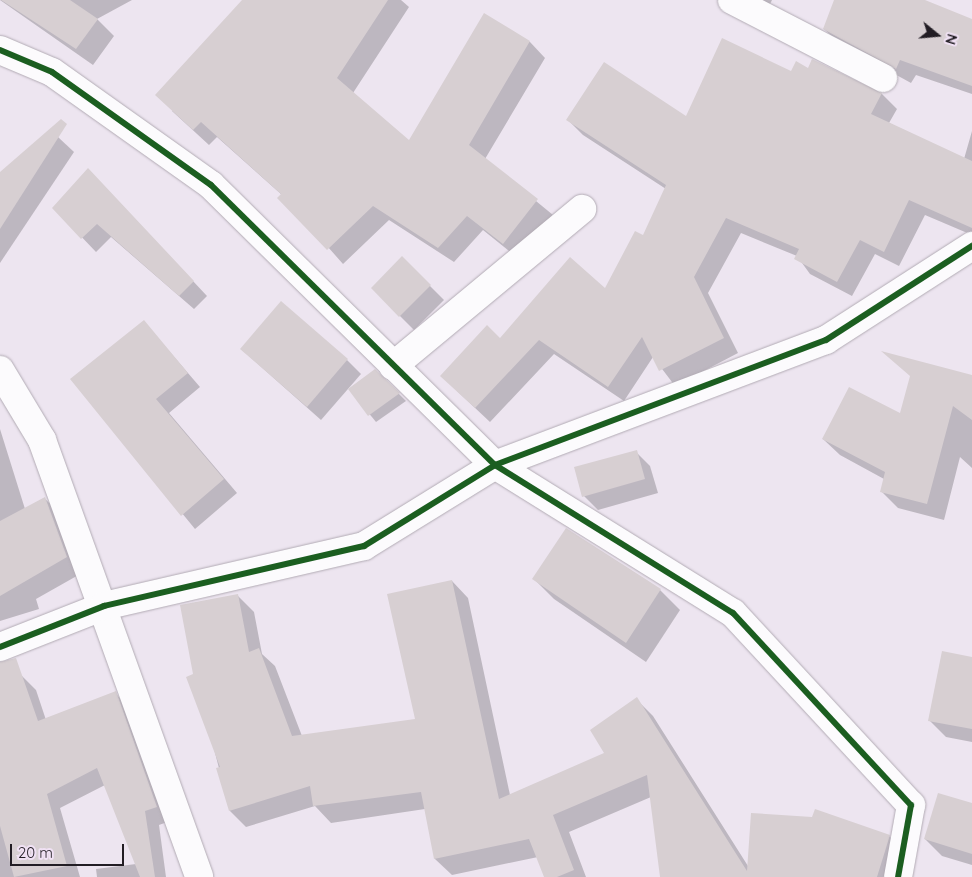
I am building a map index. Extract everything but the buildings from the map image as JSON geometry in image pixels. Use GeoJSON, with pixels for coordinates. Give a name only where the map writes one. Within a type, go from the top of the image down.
{"type":"FeatureCollection","features":[{"type":"Feature","properties":{"kind":"street"},"geometry":{"type":"LineString","coordinates":[[732,0],[883,78]]}},
{"type":"Feature","properties":{"kind":"street"},"geometry":{"type":"LineString","coordinates":[[0,50],[52,72],[211,186],[496,465],[733,613],[911,805],[898,877]]}},
{"type":"Feature","properties":{"kind":"street"},"geometry":{"type":"LineString","coordinates":[[393,366],[582,209]]}},
{"type":"Feature","properties":{"kind":"street"},"geometry":{"type":"LineString","coordinates":[[0,647],[104,606],[364,546],[496,465],[826,340],[972,246]]}},
{"type":"Feature","properties":{"kind":"street"},"geometry":{"type":"LineString","coordinates":[[0,370],[42,440],[104,606],[199,877]]}},
{"type":"Feature","properties":{"kind":"cycle path"},"geometry":{"type":"LineString","coordinates":[[0,50],[52,72],[211,185],[495,465],[733,613],[911,805],[898,877]]}},
{"type":"Feature","properties":{"kind":"cycle path"},"geometry":{"type":"LineString","coordinates":[[0,647],[104,606],[364,546],[495,465],[826,340],[972,246]]}}]}
